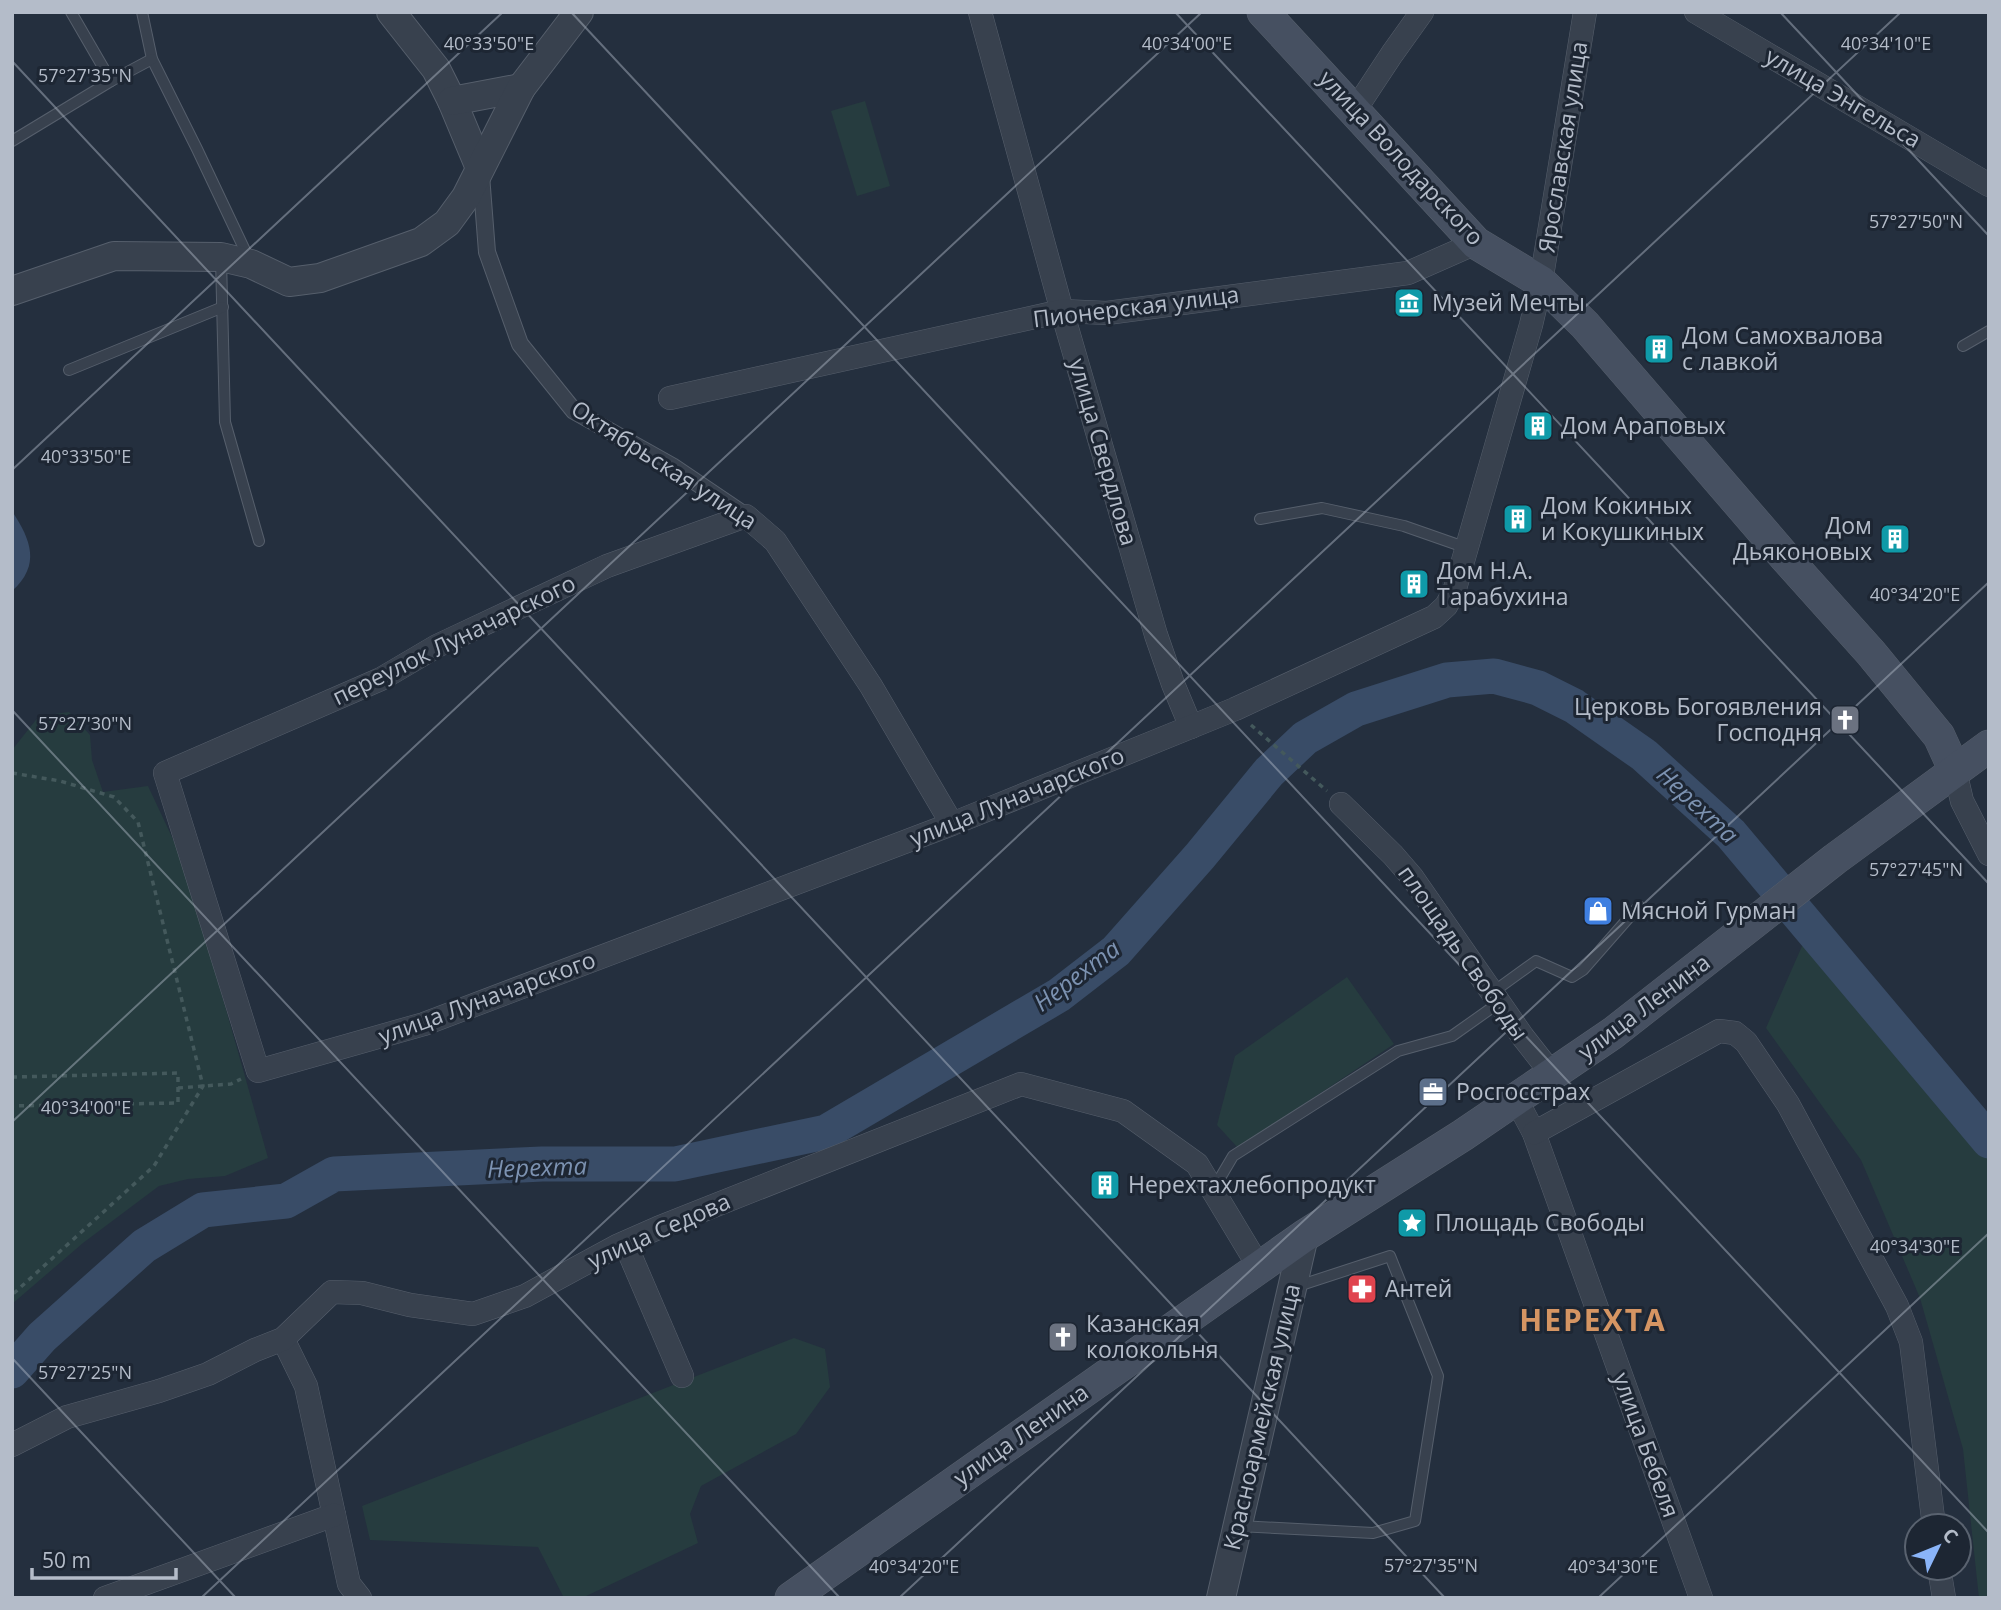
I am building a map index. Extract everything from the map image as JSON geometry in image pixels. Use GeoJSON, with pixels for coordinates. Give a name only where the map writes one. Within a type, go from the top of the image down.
{"type":"FeatureCollection","features":[{"type":"Feature","properties":{"kind":"main road","name":"улица Володарского"},"geometry":{"type":"LineString","coordinates":[[1263,12],[1476,243],[1541,282],[1585,325],[1871,653],[1939,736],[1955,771]]}},
{"type":"Feature","properties":{"kind":"main road"},"geometry":{"type":"LineString","coordinates":[[1955,771],[1989,746]]}},
{"type":"Feature","properties":{"kind":"main road","name":"улица Ленина"},"geometry":{"type":"LineString","coordinates":[[791,1598],[1304,1236],[1463,1135],[1613,1033],[1835,859],[1955,771]]}},
{"type":"Feature","properties":{"kind":"street","name":"Октябрьская улица"},"geometry":{"type":"LineString","coordinates":[[391,12],[436,69],[480,168],[488,252],[520,344],[574,411],[672,466],[746,516],[775,541],[871,686],[953,824]]}},
{"type":"Feature","properties":{"kind":"street"},"geometry":{"type":"LineString","coordinates":[[12,291],[114,256],[221,257],[251,264],[289,282],[320,278],[421,242],[447,223],[466,197],[521,88],[579,12]]}},
{"type":"Feature","properties":{"kind":"street","name":"улица Свердлова"},"geometry":{"type":"LineString","coordinates":[[980,12],[1062,311],[1156,635],[1191,727]]}},
{"type":"Feature","properties":{"kind":"street"},"geometry":{"type":"LineString","coordinates":[[1355,110],[1422,12]]}},
{"type":"Feature","properties":{"kind":"street","name":"Ярославская улица"},"geometry":{"type":"LineString","coordinates":[[1541,282],[1585,12]]}},
{"type":"Feature","properties":{"kind":"street","name":"улица Энгельса"},"geometry":{"type":"LineString","coordinates":[[1696,12],[1989,185]]}},
{"type":"Feature","properties":{"kind":"street"},"geometry":{"type":"LineString","coordinates":[[452,101],[521,88]]}},
{"type":"Feature","properties":{"kind":"street","name":"Пионерская улица"},"geometry":{"type":"LineString","coordinates":[[670,398],[1062,311],[1107,313],[1408,273],[1476,243]]}},
{"type":"Feature","properties":{"kind":"street","name":"улица Луначарского"},"geometry":{"type":"LineString","coordinates":[[258,1071],[424,1024],[953,824],[1191,727],[1434,617],[1446,606],[1454,592],[1541,282]]}},
{"type":"Feature","properties":{"kind":"street","name":"переулок Луначарского"},"geometry":{"type":"LineString","coordinates":[[258,1071],[165,773],[381,679],[437,646],[607,566],[746,516]]}},
{"type":"Feature","properties":{"kind":"street"},"geometry":{"type":"LineString","coordinates":[[1955,771],[1962,801],[1989,854]]}},
{"type":"Feature","properties":{"kind":"street","name":"площадь Свободы"},"geometry":{"type":"LineString","coordinates":[[1341,804],[1412,877],[1523,1037],[1552,1074]]}},
{"type":"Feature","properties":{"kind":"street"},"geometry":{"type":"LineString","coordinates":[[1534,1133],[1719,1031],[1735,1033],[1746,1042],[1788,1104],[1897,1306],[1911,1342],[1932,1512]]}},
{"type":"Feature","properties":{"kind":"street","name":"улица Седова"},"geometry":{"type":"LineString","coordinates":[[12,1446],[68,1417],[208,1374],[255,1350],[284,1339],[332,1292],[362,1293],[410,1305],[472,1314],[525,1296],[657,1228],[1021,1084],[1123,1111],[1197,1164],[1259,1267]]}},
{"type":"Feature","properties":{"kind":"street","name":"улица Бебеля"},"geometry":{"type":"LineString","coordinates":[[1516,1099],[1534,1133],[1701,1598]]}},
{"type":"Feature","properties":{"kind":"street","name":"Красноармейская улица"},"geometry":{"type":"LineString","coordinates":[[1221,1598],[1304,1236]]}},
{"type":"Feature","properties":{"kind":"street"},"geometry":{"type":"LineString","coordinates":[[625,1243],[682,1376]]}},
{"type":"Feature","properties":{"kind":"street"},"geometry":{"type":"LineString","coordinates":[[284,1339],[306,1386],[349,1584],[360,1598]]}},
{"type":"Feature","properties":{"kind":"street"},"geometry":{"type":"LineString","coordinates":[[105,1598],[334,1516]]}},
{"type":"Feature","properties":{"kind":"lane"},"geometry":{"type":"LineString","coordinates":[[71,12],[111,80]]}},
{"type":"Feature","properties":{"kind":"lane"},"geometry":{"type":"LineString","coordinates":[[142,12],[152,59],[251,264]]}},
{"type":"Feature","properties":{"kind":"lane"},"geometry":{"type":"LineString","coordinates":[[12,141],[111,80],[152,59]]}},
{"type":"Feature","properties":{"kind":"lane"},"geometry":{"type":"LineString","coordinates":[[221,257],[225,422],[259,541]]}},
{"type":"Feature","properties":{"kind":"lane"},"geometry":{"type":"LineString","coordinates":[[69,370],[223,307]]}},
{"type":"Feature","properties":{"kind":"lane"},"geometry":{"type":"LineString","coordinates":[[1963,346],[1989,331]]}},
{"type":"Feature","properties":{"kind":"lane"},"geometry":{"type":"LineString","coordinates":[[1260,519],[1322,509],[1404,526],[1467,548]]}},
{"type":"Feature","properties":{"kind":"lane"},"geometry":{"type":"LineString","coordinates":[[1213,1190],[1233,1156],[1398,1051],[1452,1036],[1536,961],[1572,977],[1583,970],[1639,906]]}},
{"type":"Feature","properties":{"kind":"lane"},"geometry":{"type":"LineString","coordinates":[[1237,1525],[1373,1533],[1415,1521],[1438,1376],[1390,1256],[1292,1288]]}},
{"type":"Feature","properties":{"kind":"path"},"geometry":{"type":"LineString","coordinates":[[1257,731],[1341,804]]}},
{"type":"Feature","properties":{"kind":"path"},"geometry":{"type":"LineString","coordinates":[[12,773],[60,781],[114,797],[138,822],[203,1086],[155,1166],[12,1296]]}},
{"type":"Feature","properties":{"kind":"path"},"geometry":{"type":"LineString","coordinates":[[12,1077],[178,1073],[178,1103],[12,1106]]}},
{"type":"Feature","properties":{"kind":"path"},"geometry":{"type":"LineString","coordinates":[[178,1088],[231,1084]]}},
{"type":"Feature","properties":{"kind":"green space"},"geometry":{"type":"Polygon","coordinates":[[[865,101],[890,186],[857,196],[831,111],[865,101]]]}},
{"type":"Feature","properties":{"kind":"green space"},"geometry":{"type":"Polygon","coordinates":[[[69,712],[90,735],[92,760],[103,792],[148,786],[179,852],[268,1158],[225,1176],[188,1179],[159,1186],[83,1243],[12,1304],[12,750],[39,716],[69,712]]]}},
{"type":"Feature","properties":{"kind":"green space"},"geometry":{"type":"Polygon","coordinates":[[[1810,928],[1989,1141],[1989,1598],[1979,1598],[1973,1512],[1970,1512],[1963,1449],[1920,1298],[1861,1160],[1766,1028],[1810,928]]]}},
{"type":"Feature","properties":{"kind":"green space"},"geometry":{"type":"Polygon","coordinates":[[[1347,977],[1394,1044],[1238,1148],[1217,1125],[1235,1056],[1347,977]]]}},
{"type":"Feature","properties":{"kind":"green space"},"geometry":{"type":"Polygon","coordinates":[[[794,1338],[825,1349],[830,1387],[796,1434],[701,1486],[690,1514],[698,1543],[582,1598],[564,1598],[538,1547],[370,1540],[362,1506],[794,1338]]]}},
{"type":"Feature","properties":{"kind":"water"},"geometry":{"type":"Polygon","coordinates":[[[12,511],[28,542],[30,562],[27,572],[12,591],[12,511]]]}},
{"type":"Feature","properties":{"kind":"waterway","name":"Нерехта"},"geometry":{"type":"LineString","coordinates":[[12,1371],[42,1337],[144,1246],[203,1210],[286,1201],[334,1174],[542,1164],[675,1164],[826,1132],[1059,995],[1116,951],[1200,856],[1269,772],[1305,738],[1356,709],[1447,680],[1494,676],[1538,688],[1574,706],[1644,755],[1731,834],[1989,1141]]}},
{"type":"Feature","properties":{"kind":"place","name":"Музей Мечты"},"geometry":{"type":"Point","coordinates":[1409,303]}},
{"type":"Feature","properties":{"kind":"place","name":"Дом Самохвалова с лавкой"},"geometry":{"type":"Point","coordinates":[1659,349]}},
{"type":"Feature","properties":{"kind":"place","name":"Дом Араповых"},"geometry":{"type":"Point","coordinates":[1538,426]}},
{"type":"Feature","properties":{"kind":"place","name":"Дом Кокиных и Кокушкиных"},"geometry":{"type":"Point","coordinates":[1518,519]}},
{"type":"Feature","properties":{"kind":"place","name":"Дом Дьяконовых"},"geometry":{"type":"Point","coordinates":[1895,539]}},
{"type":"Feature","properties":{"kind":"place","name":"Дом Н.А. Тарабухина"},"geometry":{"type":"Point","coordinates":[1414,584]}},
{"type":"Feature","properties":{"kind":"place","name":"Церковь Богоявления Господня"},"geometry":{"type":"Point","coordinates":[1845,720]}},
{"type":"Feature","properties":{"kind":"place","name":"Мясной Гурман"},"geometry":{"type":"Point","coordinates":[1598,911]}},
{"type":"Feature","properties":{"kind":"place","name":"Росгосстрах"},"geometry":{"type":"Point","coordinates":[1433,1092]}},
{"type":"Feature","properties":{"kind":"place","name":"Нерехтахлебопродукт"},"geometry":{"type":"Point","coordinates":[1105,1185]}},
{"type":"Feature","properties":{"kind":"place","name":"Площадь Свободы"},"geometry":{"type":"Point","coordinates":[1412,1223]}},
{"type":"Feature","properties":{"kind":"place","name":"Антей"},"geometry":{"type":"Point","coordinates":[1362,1289]}},
{"type":"Feature","properties":{"kind":"place","name":"Казанская колокольня"},"geometry":{"type":"Point","coordinates":[1063,1337]}},
{"type":"Feature","properties":{"kind":"district","name":"НЕРЕХТА"},"geometry":{"type":"Point","coordinates":[1593,1321]}}]}
